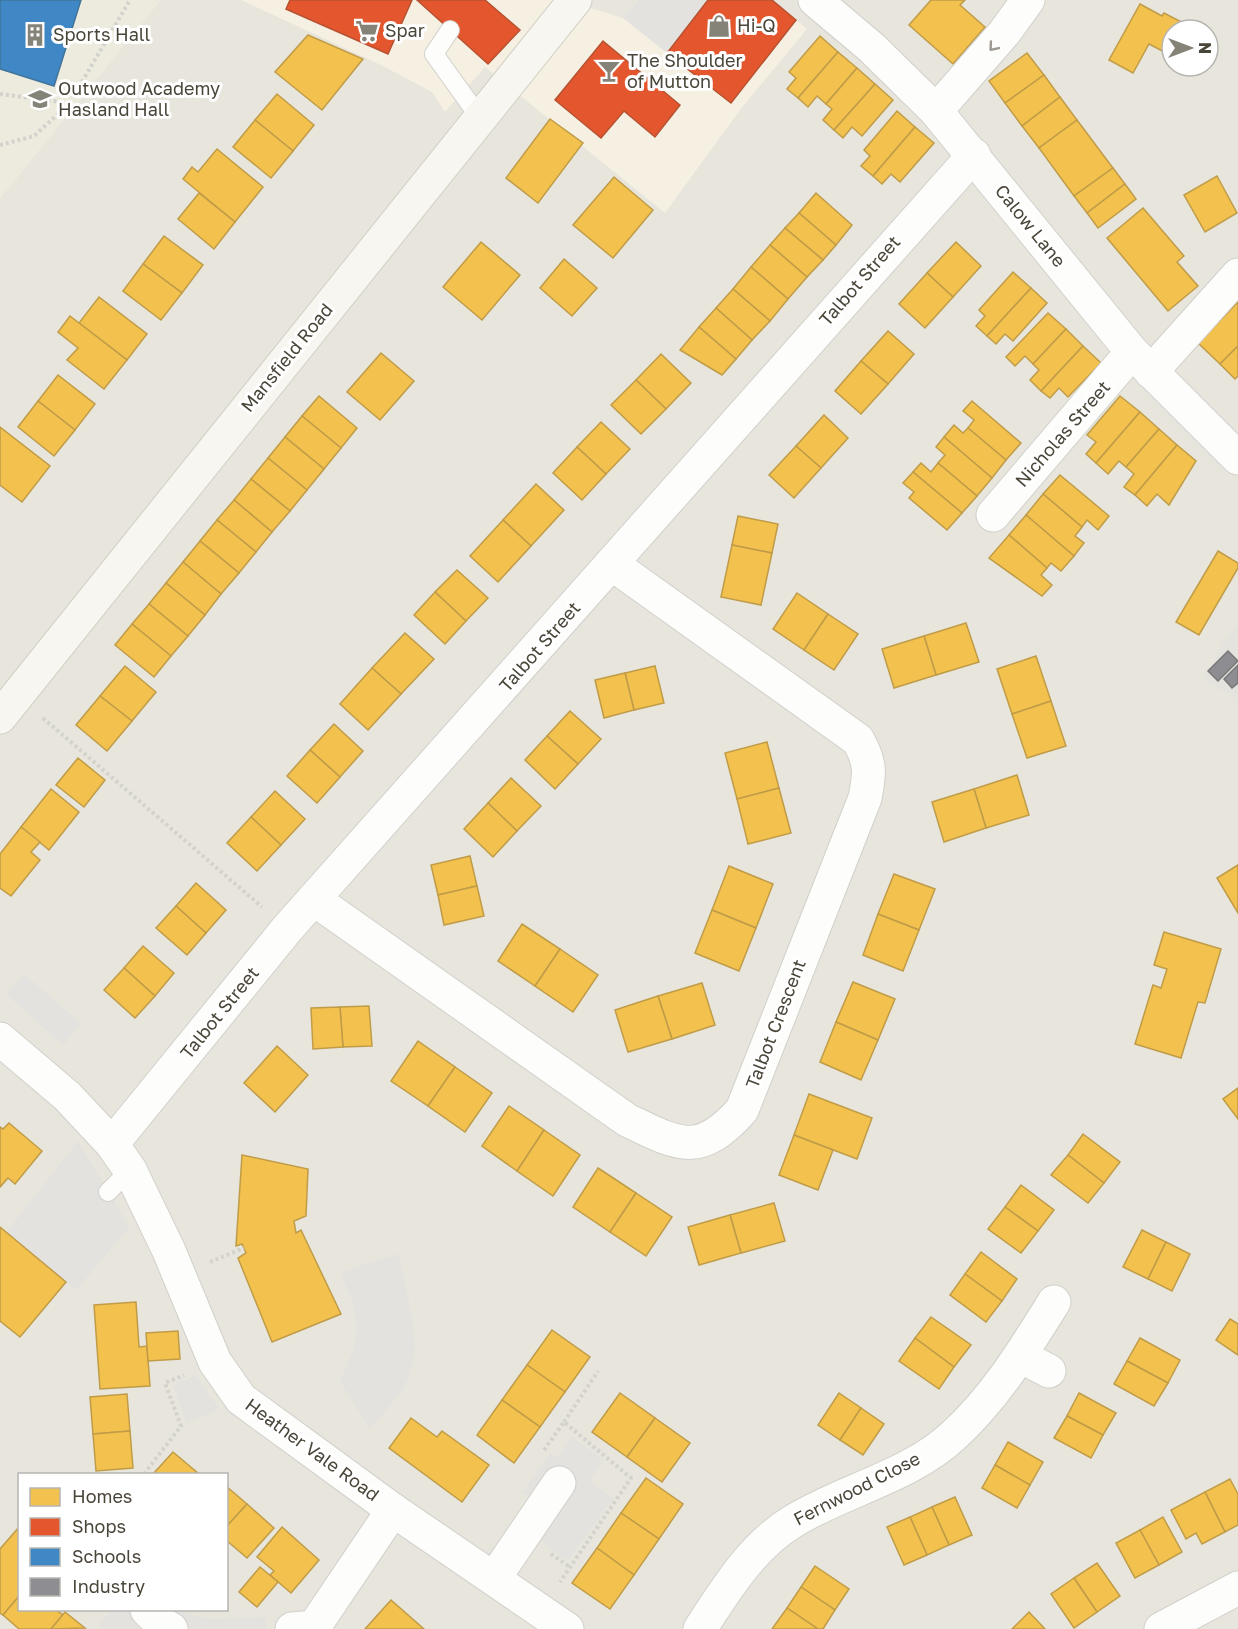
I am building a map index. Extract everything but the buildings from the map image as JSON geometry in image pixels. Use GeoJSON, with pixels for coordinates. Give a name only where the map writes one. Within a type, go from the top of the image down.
{"type":"FeatureCollection","features":[{"type":"Feature","properties":{"kind":"main road","name":"Mansfield Road"},"geometry":{"type":"LineString","coordinates":[[8,706],[574,0]]}},
{"type":"Feature","properties":{"kind":"street","name":"Calow Lane"},"geometry":{"type":"LineString","coordinates":[[815,0],[872,48],[936,111],[1142,362],[1238,458]]}},
{"type":"Feature","properties":{"kind":"street"},"geometry":{"type":"LineString","coordinates":[[936,111],[1004,33],[1028,0]]}},
{"type":"Feature","properties":{"kind":"street","name":"Talbot Street"},"geometry":{"type":"LineString","coordinates":[[117,1169],[287,929],[974,155]]}},
{"type":"Feature","properties":{"kind":"street","name":"Nicholas Street"},"geometry":{"type":"LineString","coordinates":[[993,515],[1142,362],[1238,275]]}},
{"type":"Feature","properties":{"kind":"street","name":"Talbot Crescent"},"geometry":{"type":"LineString","coordinates":[[315,900],[627,1120],[670,1140],[698,1143],[724,1130],[742,1110],[865,798],[869,779],[869,759],[858,740],[612,564]]}},
{"type":"Feature","properties":{"kind":"street","name":"Heather Vale Road"},"geometry":{"type":"LineString","coordinates":[[0,1040],[67,1096],[117,1169],[169,1251],[215,1362],[241,1399],[393,1510],[495,1577],[567,1629]]}},
{"type":"Feature","properties":{"kind":"street","name":"Fernwood Close"},"geometry":{"type":"LineString","coordinates":[[700,1629],[748,1561],[791,1522],[908,1466],[952,1438],[1007,1378],[1054,1302]]}},
{"type":"Feature","properties":{"kind":"street"},"geometry":{"type":"LineString","coordinates":[[1020,1356],[1049,1371]]}},
{"type":"Feature","properties":{"kind":"street"},"geometry":{"type":"LineString","coordinates":[[495,1577],[559,1483]]}},
{"type":"Feature","properties":{"kind":"street"},"geometry":{"type":"LineString","coordinates":[[307,1628],[393,1510]]}},
{"type":"Feature","properties":{"kind":"street"},"geometry":{"type":"LineString","coordinates":[[1161,1629],[1238,1588]]}},
{"type":"Feature","properties":{"kind":"street"},"geometry":{"type":"LineString","coordinates":[[148,1611],[160,1623],[171,1629]]}},
{"type":"Feature","properties":{"kind":"lane"},"geometry":{"type":"LineString","coordinates":[[450,30],[434,54],[480,118]]}},
{"type":"Feature","properties":{"kind":"path"},"geometry":{"type":"LineString","coordinates":[[0,145],[34,136],[69,104],[130,0]]}},
{"type":"Feature","properties":{"kind":"path"},"geometry":{"type":"LineString","coordinates":[[0,94],[69,104]]}},
{"type":"Feature","properties":{"kind":"path"},"geometry":{"type":"LineString","coordinates":[[8,706],[287,929]]}},
{"type":"Feature","properties":{"kind":"path"},"geometry":{"type":"LineString","coordinates":[[145,1473],[181,1426],[165,1383],[215,1362]]}},
{"type":"Feature","properties":{"kind":"path"},"geometry":{"type":"LineString","coordinates":[[564,1422],[598,1371]]}},
{"type":"Feature","properties":{"kind":"shaded area"},"geometry":{"type":"Polygon","coordinates":[[[0,0],[1238,0],[1238,1629],[0,1629],[0,0]]]}},
{"type":"Feature","properties":{"kind":"shaded area","name":"Outwood Academy Hasland Hall"},"geometry":{"type":"Polygon","coordinates":[[[0,0],[161,0],[0,199],[0,0]]]}},
{"type":"Feature","properties":{"kind":"shaded area"},"geometry":{"type":"Polygon","coordinates":[[[241,0],[564,0],[623,18],[639,0],[772,0],[807,29],[740,110],[665,213],[485,67],[445,112],[432,92],[381,65],[241,0]]]}},
{"type":"Feature","properties":{"kind":"shaded area"},"geometry":{"type":"Polygon","coordinates":[[[639,0],[708,0],[667,53],[623,18],[639,0]]]}},
{"type":"Feature","properties":{"kind":"shaded area"},"geometry":{"type":"Polygon","coordinates":[[[1238,624],[1238,699],[1203,680],[1222,644],[1238,624]]]}},
{"type":"Feature","properties":{"kind":"shaded area"},"geometry":{"type":"Polygon","coordinates":[[[24,974],[81,1024],[63,1045],[6,994],[24,974]]]}},
{"type":"Feature","properties":{"kind":"shaded area"},"geometry":{"type":"Polygon","coordinates":[[[78,1141],[129,1227],[76,1290],[6,1233],[78,1141]]]}},
{"type":"Feature","properties":{"kind":"shaded area"},"geometry":{"type":"Polygon","coordinates":[[[399,1254],[412,1317],[415,1348],[410,1374],[402,1391],[370,1429],[340,1381],[353,1351],[357,1327],[353,1303],[340,1272],[399,1254]]]}},
{"type":"Feature","properties":{"kind":"shaded area"},"geometry":{"type":"Polygon","coordinates":[[[196,1375],[219,1409],[186,1423],[173,1385],[196,1375]]]}},
{"type":"Feature","properties":{"kind":"shaded area"},"geometry":{"type":"Polygon","coordinates":[[[572,1437],[604,1460],[589,1481],[613,1498],[568,1561],[513,1521],[530,1497],[523,1492],[550,1453],[557,1458],[572,1437]]]}},
{"type":"Feature","properties":{"kind":"shaded area"},"geometry":{"type":"Polygon","coordinates":[[[111,1611],[183,1611],[213,1619],[266,1617],[267,1629],[102,1629],[98,1626],[111,1611]]]}},
{"type":"Feature","properties":{"kind":"place","name":"Hi-Q"},"geometry":{"type":"Point","coordinates":[719,26]}},
{"type":"Feature","properties":{"kind":"place","name":"Spar"},"geometry":{"type":"Point","coordinates":[367,31]}},
{"type":"Feature","properties":{"kind":"place","name":"Sports Hall"},"geometry":{"type":"Point","coordinates":[35,35]}},
{"type":"Feature","properties":{"kind":"place","name":"The Shoulder of Mutton"},"geometry":{"type":"Point","coordinates":[609,71]}},
{"type":"Feature","properties":{"kind":"place","name":"Outwood Academy Hasland Hall"},"geometry":{"type":"Point","coordinates":[40,99]}}]}
